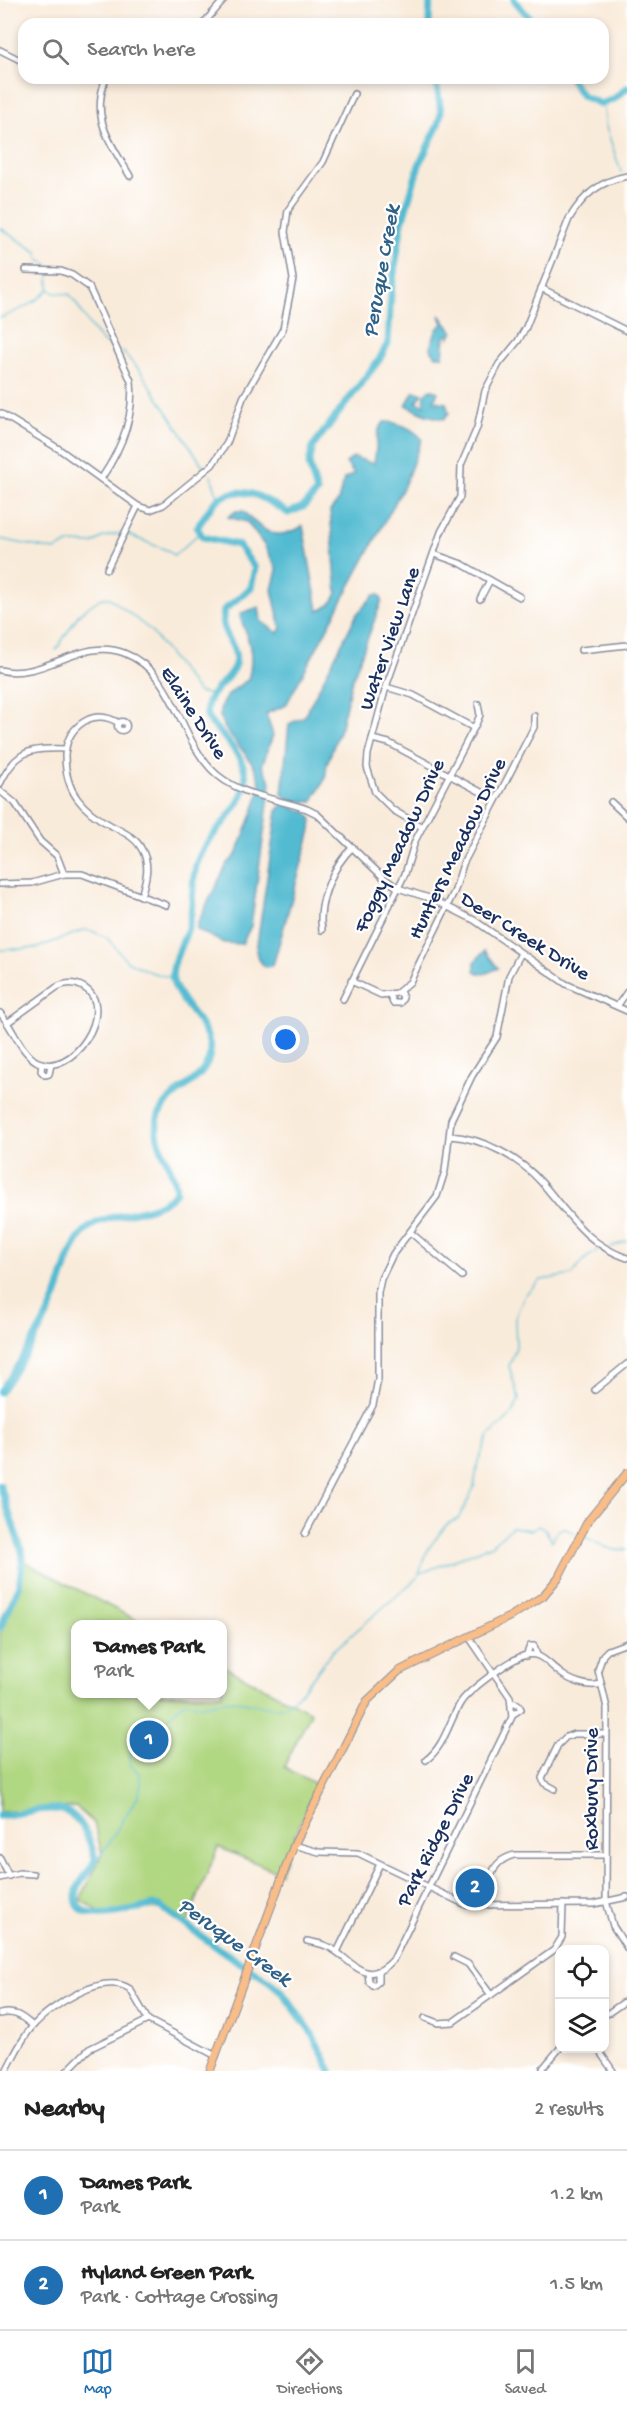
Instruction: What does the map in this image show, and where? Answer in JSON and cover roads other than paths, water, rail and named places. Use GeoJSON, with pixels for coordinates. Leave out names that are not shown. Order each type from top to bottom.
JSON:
{"type":"FeatureCollection","features":[{"type":"Feature","properties":{"kind":"main road"},"geometry":{"type":"LineString","coordinates":[[210,2071],[294,1845],[354,1725],[377,1690],[399,1671],[523,1610],[551,1587],[588,1521],[627,1473]]}},
{"type":"Feature","properties":{"kind":"street"},"geometry":{"type":"LineString","coordinates":[[208,18],[224,0]]}},
{"type":"Feature","properties":{"kind":"street"},"geometry":{"type":"LineString","coordinates":[[0,50],[18,59]]}},
{"type":"Feature","properties":{"kind":"street"},"geometry":{"type":"LineString","coordinates":[[104,84],[99,98],[100,116],[109,141],[130,176]]}},
{"type":"Feature","properties":{"kind":"street"},"geometry":{"type":"LineString","coordinates":[[0,413],[31,430],[138,506],[150,510],[163,506],[212,465],[227,443],[243,398],[283,329],[293,279],[285,232],[288,210],[323,162],[354,94]]}},
{"type":"Feature","properties":{"kind":"street","name":"Water View Lane"},"geometry":{"type":"LineString","coordinates":[[422,827],[393,810],[375,792],[367,767],[386,687],[441,532],[460,497],[461,465],[472,443],[490,378],[518,340],[577,206],[592,190],[606,182],[627,176]]}},
{"type":"Feature","properties":{"kind":"street"},"geometry":{"type":"LineString","coordinates":[[26,270],[62,271],[89,287],[131,381],[133,394],[120,447],[101,479]]}},
{"type":"Feature","properties":{"kind":"street"},"geometry":{"type":"LineString","coordinates":[[541,288],[627,330]]}},
{"type":"Feature","properties":{"kind":"street"},"geometry":{"type":"LineString","coordinates":[[107,569],[138,506]]}},
{"type":"Feature","properties":{"kind":"street"},"geometry":{"type":"LineString","coordinates":[[434,554],[454,560],[520,597]]}},
{"type":"Feature","properties":{"kind":"street"},"geometry":{"type":"LineString","coordinates":[[480,599],[490,580]]}},
{"type":"Feature","properties":{"kind":"street"},"geometry":{"type":"LineString","coordinates":[[581,650],[627,645]]}},
{"type":"Feature","properties":{"kind":"street","name":"Elaine Drive"},"geometry":{"type":"LineString","coordinates":[[0,670],[20,672],[37,669],[93,650],[110,649],[125,653],[143,664],[160,684],[210,769],[224,781],[258,795],[308,809],[325,820]]}},
{"type":"Feature","properties":{"kind":"street"},"geometry":{"type":"LineString","coordinates":[[386,687],[413,695],[474,728]]}},
{"type":"Feature","properties":{"kind":"street","name":"Foggy Meadow Drive"},"geometry":{"type":"LineString","coordinates":[[343,999],[398,888],[422,827],[480,715],[478,704]]}},
{"type":"Feature","properties":{"kind":"street","name":"Hunters Meadow Drive"},"geometry":{"type":"LineString","coordinates":[[400,991],[410,981],[447,906],[463,864],[534,727],[534,716]]}},
{"type":"Feature","properties":{"kind":"street"},"geometry":{"type":"LineString","coordinates":[[119,723],[109,718],[90,718],[74,729],[66,750],[68,781],[77,800],[88,812],[130,836],[142,849],[147,870],[141,896]]}},
{"type":"Feature","properties":{"kind":"street"},"geometry":{"type":"LineString","coordinates":[[372,739],[389,743],[496,800]]}},
{"type":"Feature","properties":{"kind":"street"},"geometry":{"type":"LineString","coordinates":[[0,784],[8,767],[22,753],[41,749],[66,750]]}},
{"type":"Feature","properties":{"kind":"street"},"geometry":{"type":"LineString","coordinates":[[0,790],[15,803],[40,841],[57,856],[64,874]]}},
{"type":"Feature","properties":{"kind":"street"},"geometry":{"type":"LineString","coordinates":[[611,802],[627,817]]}},
{"type":"Feature","properties":{"kind":"street","name":"Deer Creek Drive"},"geometry":{"type":"LineString","coordinates":[[325,820],[384,878],[398,888],[447,906],[474,920],[566,984],[618,1005],[627,1011]]}},
{"type":"Feature","properties":{"kind":"street"},"geometry":{"type":"LineString","coordinates":[[322,930],[320,916],[335,870],[339,861],[353,847]]}},
{"type":"Feature","properties":{"kind":"street"},"geometry":{"type":"LineString","coordinates":[[0,884],[41,882],[64,874],[81,874],[166,905]]}},
{"type":"Feature","properties":{"kind":"street"},"geometry":{"type":"LineString","coordinates":[[305,1534],[373,1405],[378,1380],[378,1293],[386,1268],[437,1196],[445,1171],[451,1120],[497,1036],[509,976],[521,953]]}},
{"type":"Feature","properties":{"kind":"street"},"geometry":{"type":"LineString","coordinates":[[351,981],[381,995],[390,995],[400,991],[402,998],[400,1003],[393,1003],[390,995]]}},
{"type":"Feature","properties":{"kind":"street"},"geometry":{"type":"LineString","coordinates":[[0,1012],[7,1023],[30,1056],[51,1065],[63,1062],[82,1046],[97,1012],[90,993],[74,983],[62,985],[7,1023]]}},
{"type":"Feature","properties":{"kind":"street"},"geometry":{"type":"LineString","coordinates":[[618,1005],[627,992]]}},
{"type":"Feature","properties":{"kind":"street"},"geometry":{"type":"LineString","coordinates":[[42,1063],[41,1071],[45,1075],[49,1074],[51,1065]]}},
{"type":"Feature","properties":{"kind":"street"},"geometry":{"type":"LineString","coordinates":[[450,1136],[465,1137],[511,1158],[542,1183],[585,1235],[602,1247],[627,1258]]}},
{"type":"Feature","properties":{"kind":"street"},"geometry":{"type":"LineString","coordinates":[[410,1232],[462,1276]]}},
{"type":"Feature","properties":{"kind":"street"},"geometry":{"type":"LineString","coordinates":[[595,1390],[627,1364]]}},
{"type":"Feature","properties":{"kind":"street","name":"Park Ridge Drive"},"geometry":{"type":"LineString","coordinates":[[307,1941],[322,1944],[337,1952],[356,1970],[368,1972],[369,1982],[374,1986],[378,1982],[378,1971],[393,1960],[512,1715],[511,1702],[469,1637]]}},
{"type":"Feature","properties":{"kind":"street","name":"Roxbury Drive"},"geometry":{"type":"LineString","coordinates":[[627,1643],[616,1645],[603,1655],[598,1670],[606,1702],[606,1901],[614,1926],[627,1948]]}},
{"type":"Feature","properties":{"kind":"street"},"geometry":{"type":"LineString","coordinates":[[426,1760],[436,1753],[461,1701],[495,1675],[526,1656],[537,1655],[547,1659],[558,1672],[588,1686],[602,1684]]}},
{"type":"Feature","properties":{"kind":"street"},"geometry":{"type":"LineString","coordinates":[[555,1789],[544,1784],[542,1778],[562,1740],[574,1734],[606,1734]]}},
{"type":"Feature","properties":{"kind":"street"},"geometry":{"type":"LineString","coordinates":[[294,1845],[319,1852],[352,1852],[466,1905],[563,1904],[627,1898]]}},
{"type":"Feature","properties":{"kind":"street"},"geometry":{"type":"LineString","coordinates":[[490,1905],[491,1874],[504,1858],[514,1855],[606,1855]]}},
{"type":"Feature","properties":{"kind":"street"},"geometry":{"type":"LineString","coordinates":[[0,1858],[9,1876]]}},
{"type":"Feature","properties":{"kind":"street"},"geometry":{"type":"LineString","coordinates":[[337,1952],[380,1864]]}},
{"type":"Feature","properties":{"kind":"street"},"geometry":{"type":"LineString","coordinates":[[0,1878],[33,1874]]}},
{"type":"Feature","properties":{"kind":"street"},"geometry":{"type":"LineString","coordinates":[[425,2018],[438,2023],[453,2022],[559,1944],[562,1937],[563,1904]]}},
{"type":"Feature","properties":{"kind":"street"},"geometry":{"type":"LineString","coordinates":[[454,1957],[468,1964],[491,1995]]}},
{"type":"Feature","properties":{"kind":"street"},"geometry":{"type":"LineString","coordinates":[[368,1972],[378,1971]]}},
{"type":"Feature","properties":{"kind":"street"},"geometry":{"type":"LineString","coordinates":[[6,2071],[33,2026],[65,2001],[109,1982],[130,1989],[148,2020],[216,2056]]}},
{"type":"Feature","properties":{"kind":"street"},"geometry":{"type":"LineString","coordinates":[[609,2013],[627,2000]]}},
{"type":"Feature","properties":{"kind":"street"},"geometry":{"type":"LineString","coordinates":[[0,2014],[9,2012],[20,2015],[33,2026]]}},
{"type":"Feature","properties":{"kind":"street"},"geometry":{"type":"LineString","coordinates":[[67,2071],[89,2049],[148,2020]]}},
{"type":"Feature","properties":{"kind":"street"},"geometry":{"type":"LineString","coordinates":[[543,2068],[556,2053]]}},
{"type":"Feature","properties":{"kind":"street"},"geometry":{"type":"LineString","coordinates":[[600,2053],[613,2071]]}},
{"type":"Feature","properties":{"kind":"water"},"geometry":{"type":"Polygon","coordinates":[[[440,315],[453,332],[449,338],[448,335],[445,336],[443,356],[436,356],[430,348],[437,329],[443,324],[440,315]]]}},
{"type":"Feature","properties":{"kind":"water"},"geometry":{"type":"Polygon","coordinates":[[[430,389],[438,392],[434,401],[446,403],[449,413],[444,419],[426,415],[406,405],[414,391],[423,394],[416,402],[424,405],[425,394],[430,389]]]}},
{"type":"Feature","properties":{"kind":"water"},"geometry":{"type":"Polygon","coordinates":[[[384,422],[405,426],[422,439],[404,486],[286,705],[266,714],[273,735],[262,766],[271,782],[251,926],[242,944],[224,943],[197,930],[197,924],[227,864],[236,855],[254,809],[260,785],[256,770],[227,731],[221,719],[221,707],[229,694],[248,680],[250,671],[250,648],[240,617],[241,613],[259,607],[261,621],[278,633],[281,628],[272,590],[277,570],[264,545],[247,522],[228,517],[236,511],[243,511],[264,529],[277,534],[284,534],[303,526],[318,610],[327,607],[337,593],[330,511],[338,501],[344,479],[354,474],[346,463],[354,457],[374,464],[378,431],[384,422]]]}},
{"type":"Feature","properties":{"kind":"water"},"geometry":{"type":"Polygon","coordinates":[[[374,595],[379,595],[382,600],[351,683],[341,726],[327,764],[325,779],[312,802],[290,801],[282,794],[289,724],[304,717],[357,614],[374,595]]]}},
{"type":"Feature","properties":{"kind":"water"},"geometry":{"type":"Polygon","coordinates":[[[283,804],[308,813],[312,820],[311,830],[274,962],[271,966],[265,967],[258,959],[256,951],[277,811],[283,804]]]}},
{"type":"Feature","properties":{"kind":"water"},"geometry":{"type":"Polygon","coordinates":[[[485,951],[498,968],[481,974],[475,971],[475,961],[485,951]]]}},
{"type":"Feature","properties":{"kind":"waterway","name":"Peruque Creek"},"geometry":{"type":"LineString","coordinates":[[429,18],[430,0]]}},
{"type":"Feature","properties":{"kind":"waterway","name":"Peruque Creek"},"geometry":{"type":"LineString","coordinates":[[514,0],[530,18]]}},
{"type":"Feature","properties":{"kind":"waterway","name":"Peruque Creek"},"geometry":{"type":"LineString","coordinates":[[0,1392],[47,1317],[74,1248],[85,1231],[105,1219],[156,1206],[176,1192],[175,1183],[158,1137],[158,1118],[162,1108],[169,1100],[202,1071],[208,1063],[210,1052],[206,1033],[182,999],[172,974],[189,924],[194,873],[200,855],[236,806],[245,785],[246,777],[241,761],[232,746],[209,721],[207,708],[208,701],[230,673],[236,661],[234,650],[224,629],[224,610],[251,588],[255,568],[238,545],[203,537],[197,528],[213,504],[229,494],[238,492],[255,495],[288,513],[303,507],[317,492],[309,464],[313,446],[379,360],[388,343],[391,292],[402,222],[419,165],[438,125],[441,113],[437,84]]}},
{"type":"Feature","properties":{"kind":"waterway","name":"Peruque Creek"},"geometry":{"type":"LineString","coordinates":[[574,84],[582,96],[601,104],[614,99],[627,88]]}},
{"type":"Feature","properties":{"kind":"waterway"},"geometry":{"type":"LineString","coordinates":[[603,103],[606,127],[621,172]]}},
{"type":"Feature","properties":{"kind":"waterway"},"geometry":{"type":"LineString","coordinates":[[0,228],[37,252],[38,259],[48,265]]}},
{"type":"Feature","properties":{"kind":"waterway"},"geometry":{"type":"LineString","coordinates":[[0,318],[26,306],[44,294],[49,289],[49,274]]}},
{"type":"Feature","properties":{"kind":"waterway"},"geometry":{"type":"LineString","coordinates":[[49,289],[54,293],[69,294],[91,328],[109,347]]}},
{"type":"Feature","properties":{"kind":"waterway"},"geometry":{"type":"LineString","coordinates":[[122,351],[141,372],[203,466]]}},
{"type":"Feature","properties":{"kind":"waterway"},"geometry":{"type":"LineString","coordinates":[[211,476],[219,499]]}},
{"type":"Feature","properties":{"kind":"waterway"},"geometry":{"type":"LineString","coordinates":[[126,534],[169,551],[174,556],[197,535],[197,528]]}},
{"type":"Feature","properties":{"kind":"waterway"},"geometry":{"type":"LineString","coordinates":[[0,539],[54,550],[71,543],[92,544],[103,537],[122,533]]}},
{"type":"Feature","properties":{"kind":"waterway"},"geometry":{"type":"LineString","coordinates":[[56,650],[79,614],[101,598],[110,598],[150,630],[198,692],[211,695]]}},
{"type":"Feature","properties":{"kind":"waterway"},"geometry":{"type":"LineString","coordinates":[[0,950],[37,948],[84,930],[92,931],[107,938],[127,961],[150,972],[172,978]]}},
{"type":"Feature","properties":{"kind":"waterway"},"geometry":{"type":"LineString","coordinates":[[611,1247],[627,1241]]}},
{"type":"Feature","properties":{"kind":"waterway"},"geometry":{"type":"LineString","coordinates":[[95,1859],[101,1855],[138,1796],[141,1785],[139,1773],[130,1765],[130,1753],[156,1731],[180,1705],[187,1702],[202,1705],[232,1700],[276,1708],[286,1705],[302,1691],[333,1651],[418,1577],[428,1549],[447,1524],[458,1519],[468,1500],[474,1487],[478,1461],[489,1436],[512,1414],[519,1400],[509,1366],[516,1347],[515,1318],[525,1295],[541,1280],[572,1275],[586,1258],[598,1250]]}},
{"type":"Feature","properties":{"kind":"waterway","name":"Peruque Creek"},"geometry":{"type":"LineString","coordinates":[[0,1485],[23,1555],[19,1587],[0,1628]]}},
{"type":"Feature","properties":{"kind":"waterway"},"geometry":{"type":"LineString","coordinates":[[421,1573],[490,1546],[512,1527],[531,1530],[539,1525],[545,1529],[552,1541],[558,1530],[564,1528],[575,1534]]}},
{"type":"Feature","properties":{"kind":"waterway"},"geometry":{"type":"LineString","coordinates":[[585,1537],[612,1549],[627,1549]]}},
{"type":"Feature","properties":{"kind":"waterway","name":"Peruque Creek"},"geometry":{"type":"LineString","coordinates":[[0,1816],[49,1809],[61,1810],[71,1815],[80,1823],[95,1859],[77,1891],[78,1906],[86,1912],[96,1914],[122,1912],[154,1905],[161,1907],[282,1992],[310,2030],[331,2071]]}},
{"type":"Feature","properties":{"kind":"place","name":"Dames Park"},"geometry":{"type":"Point","coordinates":[149,1740]}},
{"type":"Feature","properties":{"kind":"place","name":"Hyland Green Park"},"geometry":{"type":"Point","coordinates":[475,1888]}}]}
